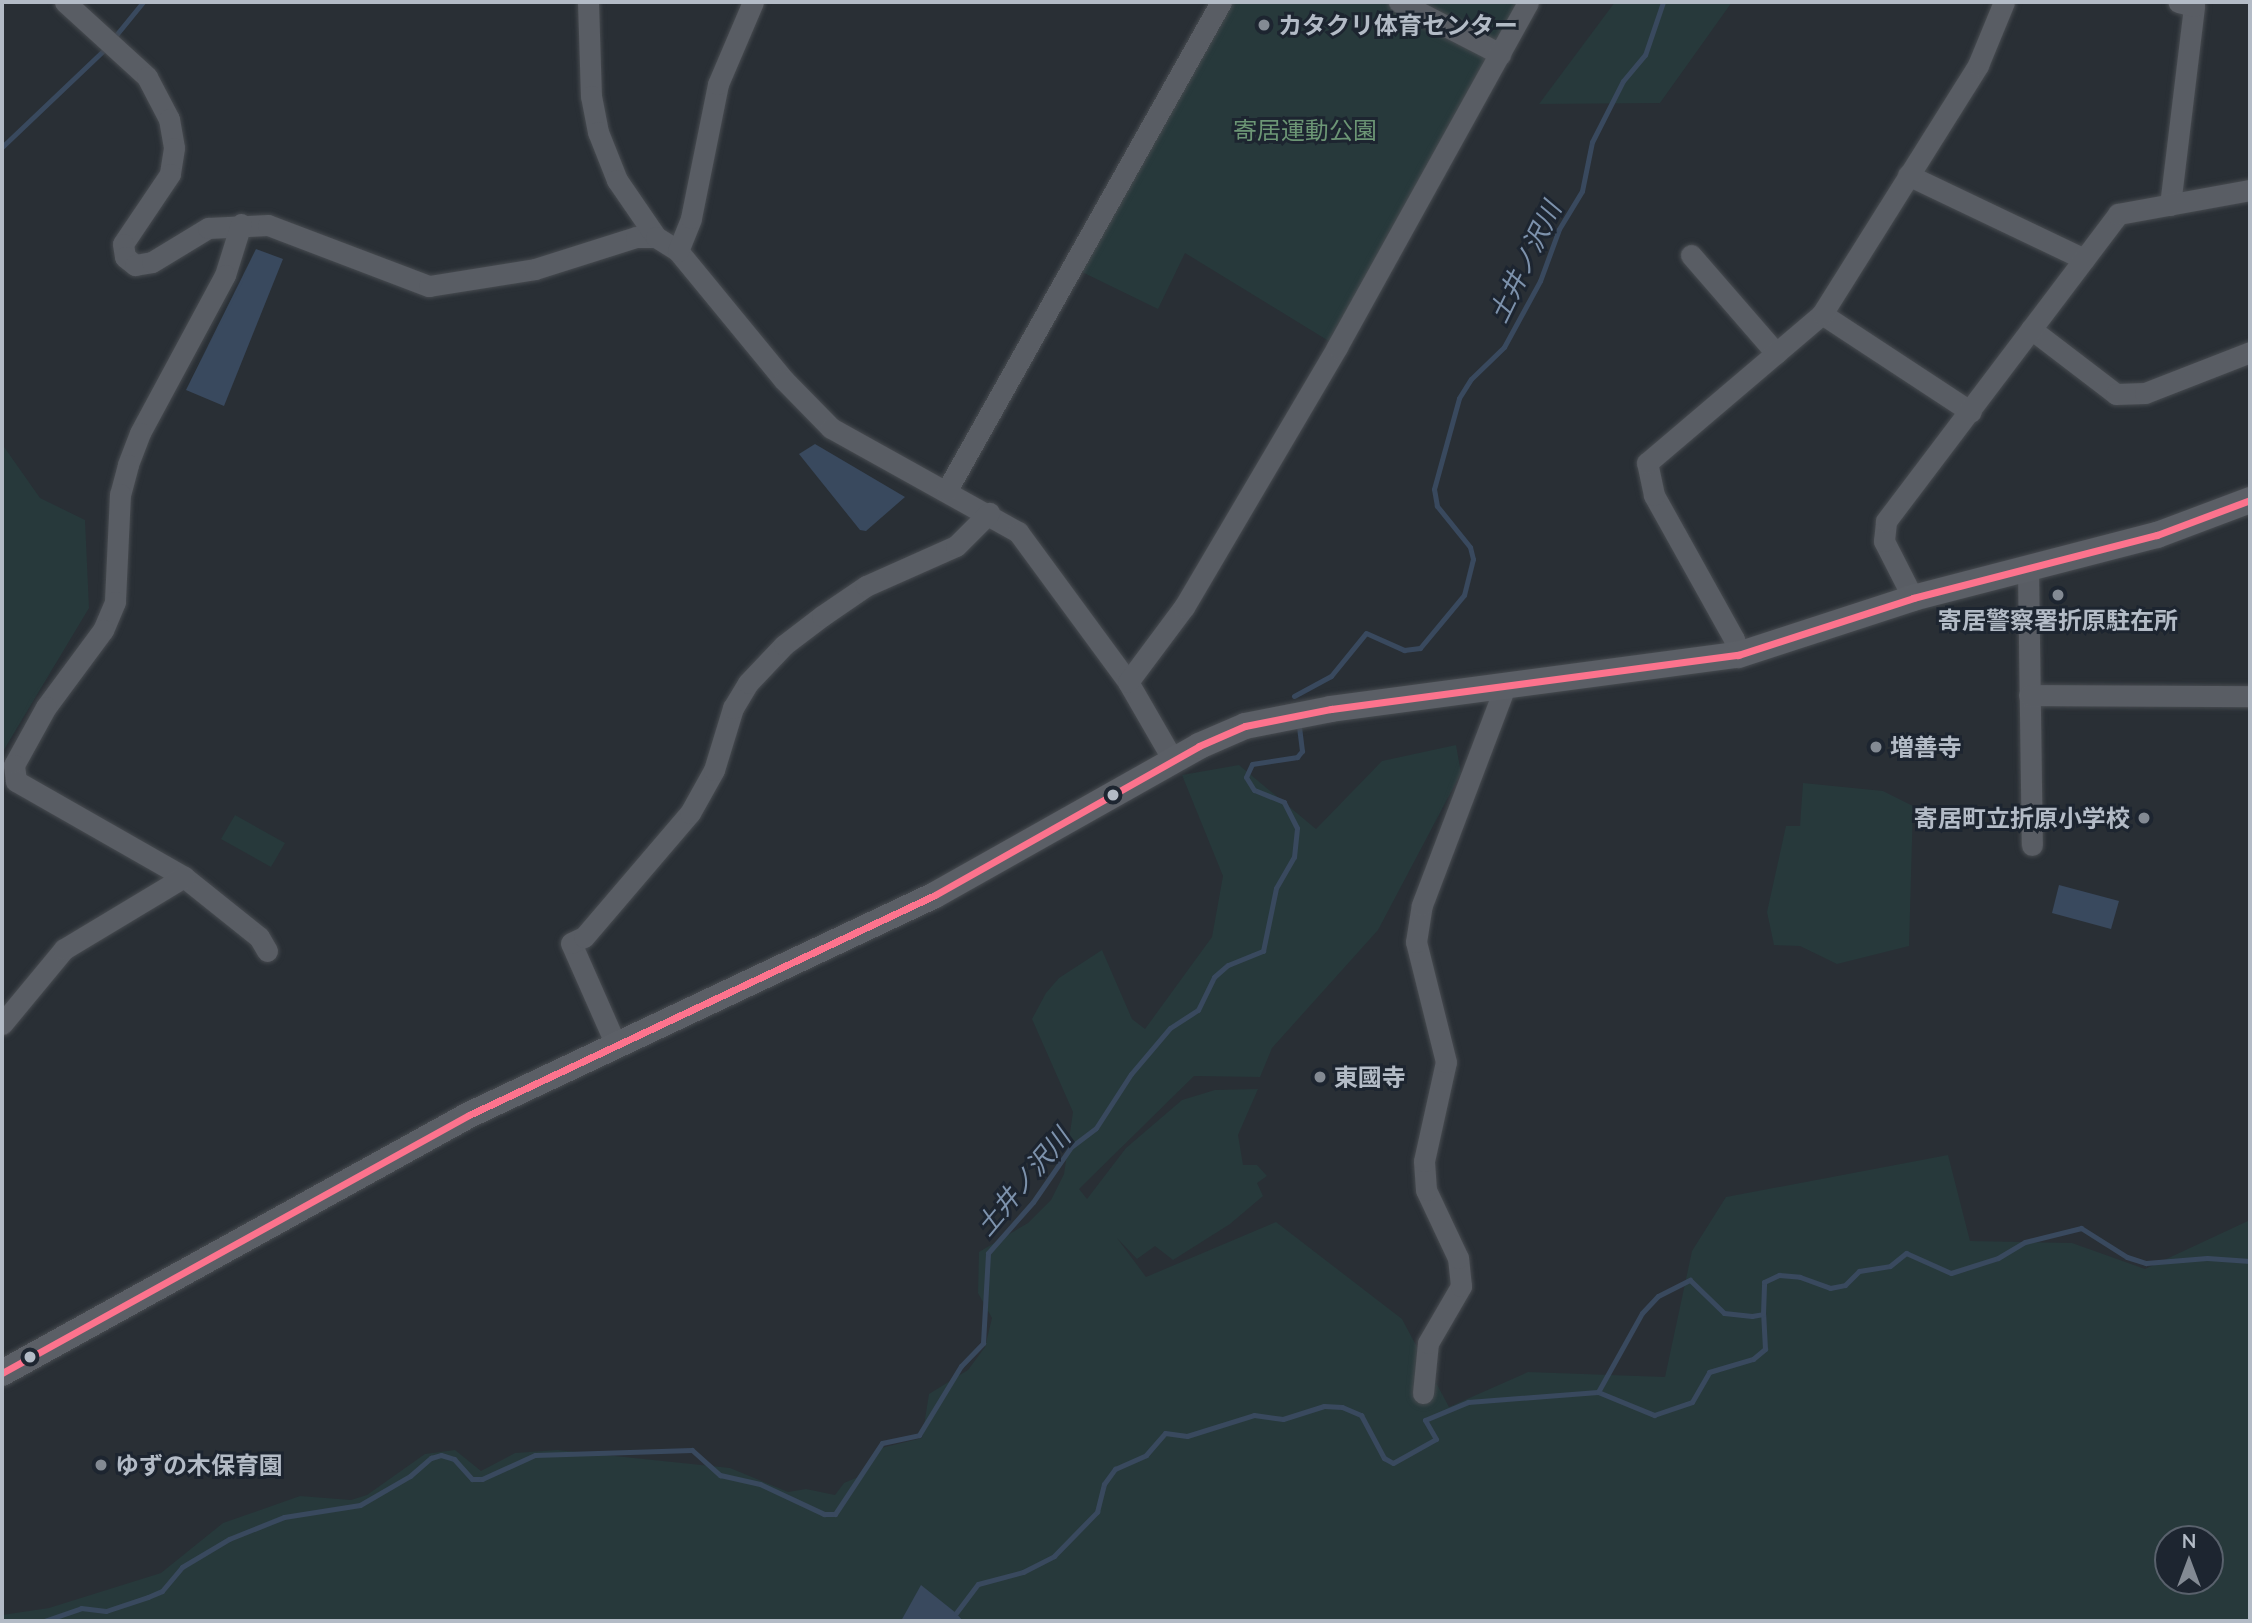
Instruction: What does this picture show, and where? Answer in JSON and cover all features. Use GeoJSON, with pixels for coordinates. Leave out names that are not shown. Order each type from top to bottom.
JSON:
{"type":"FeatureCollection","features":[{"type":"Feature","properties":{"kind":"main road"},"geometry":{"type":"LineString","coordinates":[[2,1373],[469,1115],[935,895],[1173,760],[1263,721],[1738,655],[1913,597],[2028,570],[2157,535],[2250,500]]}},
{"type":"Feature","properties":{"kind":"street"},"geometry":{"type":"LineString","coordinates":[[65,2],[147,77],[169,119],[173,148],[170,174],[124,244],[125,257],[135,265],[152,262],[208,228],[241,224],[268,225],[429,286],[536,270],[636,237],[656,237]]}},
{"type":"Feature","properties":{"kind":"street"},"geometry":{"type":"LineString","coordinates":[[587,2],[590,96],[598,132],[617,180],[656,237],[678,251],[784,380],[831,428],[989,513],[1018,532],[1041,559],[1128,682],[1173,760]]}},
{"type":"Feature","properties":{"kind":"street"},"geometry":{"type":"LineString","coordinates":[[678,251],[691,218],[718,84],[753,2]]}},
{"type":"Feature","properties":{"kind":"street"},"geometry":{"type":"LineString","coordinates":[[947,490],[1221,2]]}},
{"type":"Feature","properties":{"kind":"street"},"geometry":{"type":"LineString","coordinates":[[1399,2],[1500,54]]}},
{"type":"Feature","properties":{"kind":"street"},"geometry":{"type":"LineString","coordinates":[[1128,682],[1184,607],[1336,347],[1528,2]]}},
{"type":"Feature","properties":{"kind":"street"},"geometry":{"type":"LineString","coordinates":[[1738,655],[1734,639],[1654,495],[1646,470],[1647,463],[1822,314],[1978,65],[2004,2]]}},
{"type":"Feature","properties":{"kind":"street"},"geometry":{"type":"LineString","coordinates":[[2170,205],[2194,6],[2178,2]]}},
{"type":"Feature","properties":{"kind":"street"},"geometry":{"type":"LineString","coordinates":[[1908,175],[2084,259]]}},
{"type":"Feature","properties":{"kind":"street"},"geometry":{"type":"LineString","coordinates":[[1913,597],[1884,541],[1886,521],[2118,214],[2250,190]]}},
{"type":"Feature","properties":{"kind":"street"},"geometry":{"type":"LineString","coordinates":[[241,224],[225,275],[140,433],[128,465],[120,495],[115,602],[103,630],[46,707],[13,765],[16,781],[184,877],[259,937],[267,951]]}},
{"type":"Feature","properties":{"kind":"street"},"geometry":{"type":"LineString","coordinates":[[1691,255],[1776,353]]}},
{"type":"Feature","properties":{"kind":"street"},"geometry":{"type":"LineString","coordinates":[[1822,314],[1971,412]]}},
{"type":"Feature","properties":{"kind":"street"},"geometry":{"type":"LineString","coordinates":[[2031,329],[2116,394],[2145,393],[2250,352]]}},
{"type":"Feature","properties":{"kind":"street"},"geometry":{"type":"LineString","coordinates":[[616,1045],[571,943],[584,937],[690,813],[714,769],[733,708],[748,683],[784,645],[822,616],[866,586],[956,546],[989,513]]}},
{"type":"Feature","properties":{"kind":"street"},"geometry":{"type":"LineString","coordinates":[[2028,570],[2032,845]]}},
{"type":"Feature","properties":{"kind":"street"},"geometry":{"type":"LineString","coordinates":[[1423,1393],[1428,1343],[1461,1286],[1458,1258],[1426,1190],[1424,1161],[1446,1062],[1416,942],[1422,905],[1505,686]]}},
{"type":"Feature","properties":{"kind":"street"},"geometry":{"type":"LineString","coordinates":[[2029,695],[2250,696]]}},
{"type":"Feature","properties":{"kind":"street"},"geometry":{"type":"LineString","coordinates":[[2,1024],[64,949],[184,877]]}},
{"type":"Feature","properties":{"kind":"green space","name":"寄居運動公園"},"geometry":{"type":"Polygon","coordinates":[[[1232,2],[1522,2],[1332,343],[1185,253],[1158,309],[1080,271],[1232,2]]]}},
{"type":"Feature","properties":{"kind":"green space"},"geometry":{"type":"Polygon","coordinates":[[[1615,2],[1732,2],[1660,103],[1539,104],[1615,2]]]}},
{"type":"Feature","properties":{"kind":"green space"},"geometry":{"type":"Polygon","coordinates":[[[2,444],[40,498],[85,520],[89,608],[2,753],[2,444]]]}},
{"type":"Feature","properties":{"kind":"green space"},"geometry":{"type":"Polygon","coordinates":[[[1456,745],[1461,773],[1378,930],[1272,1048],[1260,1077],[1194,1076],[1079,1189],[1087,1199],[1126,1148],[1182,1100],[1215,1090],[1258,1089],[1238,1135],[1243,1165],[1257,1165],[1267,1176],[1257,1183],[1263,1196],[1230,1224],[1173,1260],[1155,1246],[1137,1259],[1117,1238],[1146,1277],[1276,1222],[1402,1319],[1449,1407],[1528,1372],[1665,1377],[1692,1251],[1726,1197],[1948,1155],[1970,1241],[2072,1243],[2145,1269],[2250,1220],[2250,1621],[2,1621],[2,1615],[49,1608],[161,1573],[223,1523],[300,1496],[351,1500],[367,1495],[425,1454],[455,1450],[481,1471],[515,1453],[557,1450],[730,1468],[788,1492],[806,1489],[835,1495],[844,1483],[863,1475],[881,1448],[922,1438],[929,1394],[968,1370],[985,1347],[992,1318],[978,1293],[979,1252],[1028,1223],[1051,1200],[1064,1174],[1073,1112],[1032,1019],[1046,993],[1059,978],[1102,950],[1132,1019],[1145,1029],[1212,937],[1223,876],[1182,775],[1239,765],[1316,829],[1382,761],[1456,745]]]}},
{"type":"Feature","properties":{"kind":"green space"},"geometry":{"type":"Polygon","coordinates":[[[1803,783],[1883,791],[1913,806],[1909,946],[1837,964],[1800,946],[1774,945],[1767,912],[1786,826],[1800,826],[1803,783]]]}},
{"type":"Feature","properties":{"kind":"green space"},"geometry":{"type":"Polygon","coordinates":[[[235,815],[285,843],[271,867],[221,839],[235,815]]]}},
{"type":"Feature","properties":{"kind":"water"},"geometry":{"type":"Polygon","coordinates":[[[256,249],[283,259],[224,406],[186,390],[256,249]]]}},
{"type":"Feature","properties":{"kind":"water"},"geometry":{"type":"Polygon","coordinates":[[[815,444],[905,497],[866,531],[860,530],[799,454],[815,444]]]}},
{"type":"Feature","properties":{"kind":"water"},"geometry":{"type":"Polygon","coordinates":[[[2059,885],[2119,901],[2111,929],[2052,913],[2059,885]]]}},
{"type":"Feature","properties":{"kind":"water"},"geometry":{"type":"Polygon","coordinates":[[[921,1585],[956,1613],[963,1621],[901,1621],[921,1585]]]}},
{"type":"Feature","properties":{"kind":"waterway"},"geometry":{"type":"LineString","coordinates":[[112,40],[143,2]]}},
{"type":"Feature","properties":{"kind":"waterway","name":"土井ノ沢川"},"geometry":{"type":"LineString","coordinates":[[1294,696],[1331,676],[1366,633],[1404,650],[1420,648],[1464,595],[1473,559],[1470,547],[1437,506],[1434,489],[1459,398],[1471,379],[1504,347],[1540,281],[1559,229],[1582,191],[1592,142],[1623,81],[1645,55],[1663,2]]}},
{"type":"Feature","properties":{"kind":"waterway"},"geometry":{"type":"LineString","coordinates":[[2,147],[106,48]]}},
{"type":"Feature","properties":{"kind":"waterway","name":"土井ノ沢川"},"geometry":{"type":"LineString","coordinates":[[44,1621],[81,1608],[106,1611],[148,1597],[162,1591],[182,1567],[229,1539],[284,1517],[360,1505],[410,1476],[431,1458],[441,1455],[454,1459],[472,1479],[482,1479],[535,1455],[692,1450],[720,1475],[760,1484],[824,1514],[835,1514],[882,1443],[919,1435],[961,1366],[983,1343],[988,1253],[1033,1202],[1071,1147],[1096,1128],[1131,1074],[1170,1028],[1198,1010],[1214,977],[1228,965],[1263,951],[1276,888],[1294,857],[1297,828],[1284,802],[1254,790],[1246,777],[1252,764],[1297,757],[1302,751],[1299,725]]}},
{"type":"Feature","properties":{"kind":"waterway"},"geometry":{"type":"LineString","coordinates":[[956,1613],[978,1584],[1023,1572],[1054,1556],[1097,1512],[1104,1484],[1115,1469],[1146,1455],[1165,1433],[1187,1436],[1254,1415],[1283,1419],[1324,1406],[1342,1407],[1361,1415],[1384,1458],[1393,1463],[1436,1439],[1425,1420],[1468,1402],[1598,1392],[1642,1313],[1658,1296],[1690,1280],[1724,1313],[1752,1316],[1763,1314],[1764,1282],[1779,1275],[1800,1277],[1830,1288],[1845,1285],[1859,1271],[1890,1266],[1906,1253],[1951,1273],[1998,1258],[2025,1242],[2081,1228],[2127,1257],[2146,1263],[2207,1258],[2250,1261]]}},
{"type":"Feature","properties":{"kind":"waterway"},"geometry":{"type":"LineString","coordinates":[[1598,1392],[1654,1415],[1692,1402],[1709,1372],[1753,1359],[1765,1349],[1763,1314]]}},
{"type":"Feature","properties":{"kind":"transit line"},"geometry":{"type":"LineString","coordinates":[[2,1373],[469,1115],[935,895],[1199,746],[1245,726],[1331,709],[1738,655],[1913,598],[2157,535],[2250,500]]}},
{"type":"Feature","properties":{"kind":"place","name":"カタクリ体育センター"},"geometry":{"type":"Point","coordinates":[1264,25]}},
{"type":"Feature","properties":{"kind":"place","name":"寄居警察署折原駐在所"},"geometry":{"type":"Point","coordinates":[2058,595]}},
{"type":"Feature","properties":{"kind":"place","name":"増善寺"},"geometry":{"type":"Point","coordinates":[1876,747]}},
{"type":"Feature","properties":{"kind":"place","name":"寄居町立折原小学校"},"geometry":{"type":"Point","coordinates":[2144,818]}},
{"type":"Feature","properties":{"kind":"place","name":"東國寺"},"geometry":{"type":"Point","coordinates":[1320,1077]}},
{"type":"Feature","properties":{"kind":"place","name":"ゆずの木保育園"},"geometry":{"type":"Point","coordinates":[101,1465]}}]}
